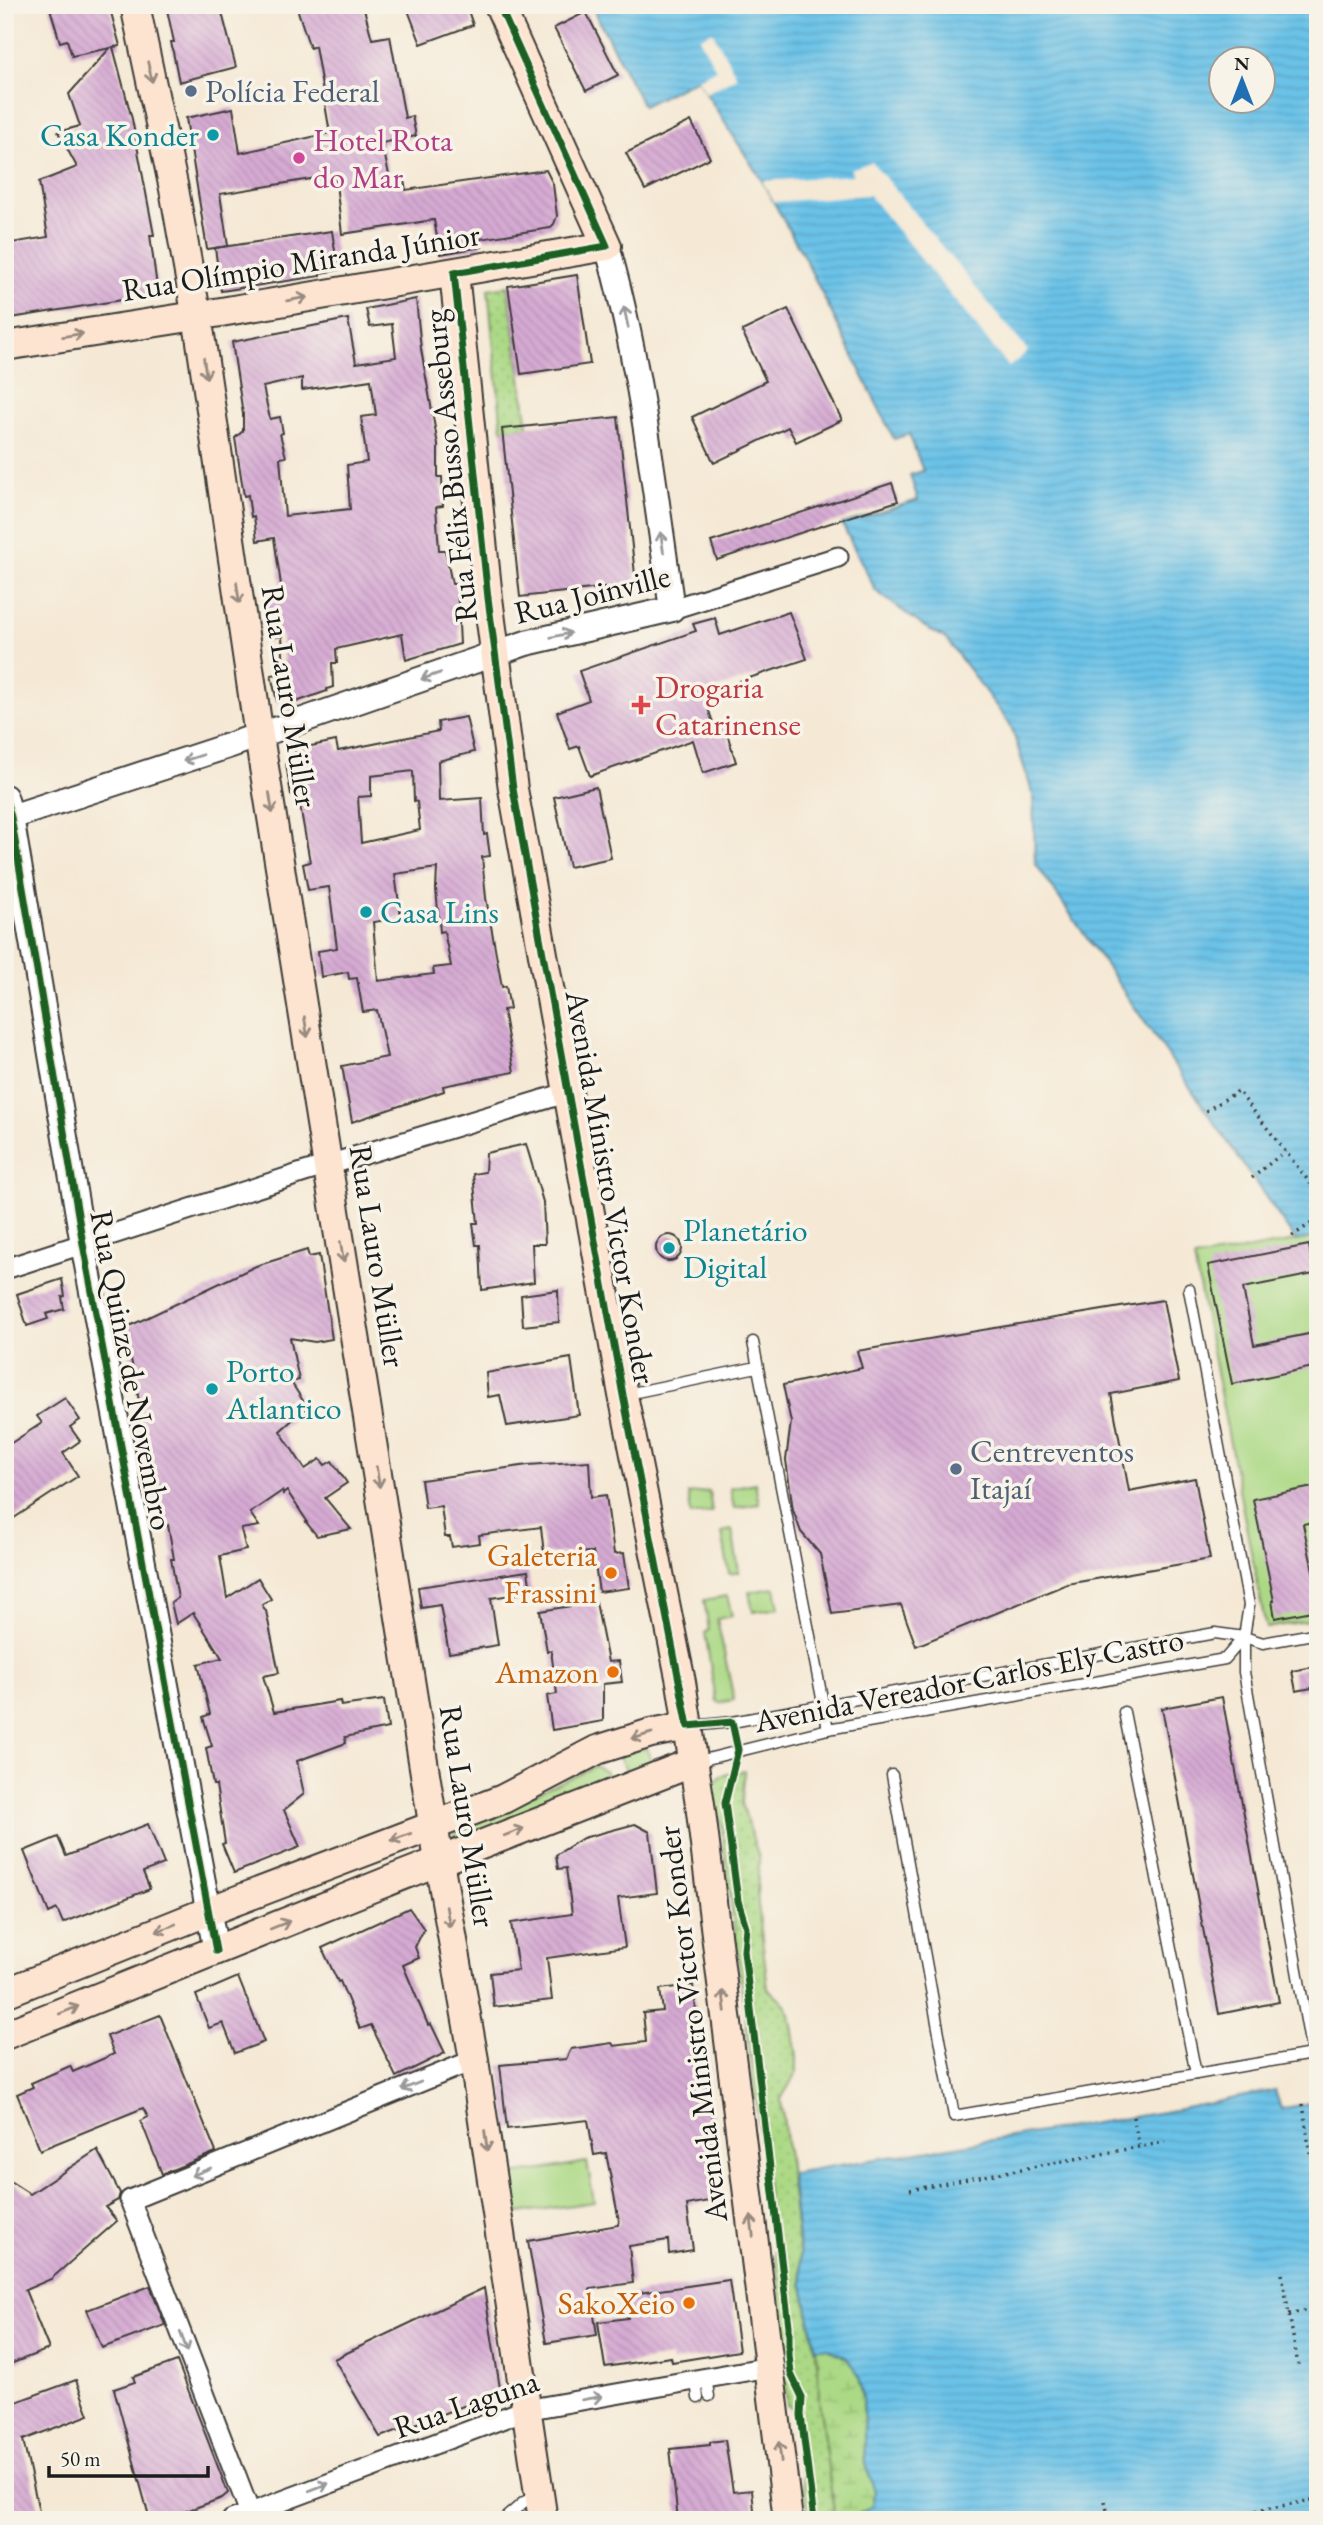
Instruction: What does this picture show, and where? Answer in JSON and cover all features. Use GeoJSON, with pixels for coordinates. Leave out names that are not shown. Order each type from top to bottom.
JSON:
{"type":"FeatureCollection","features":[{"type":"Feature","properties":{"kind":"main road","name":"Rua Lauro Müller"},"geometry":{"type":"LineString","coordinates":[[135,5],[174,189],[197,316],[259,736],[433,1825],[474,2060],[541,2507]]}},
{"type":"Feature","properties":{"kind":"main road"},"geometry":{"type":"LineString","coordinates":[[499,5],[607,246]]}},
{"type":"Feature","properties":{"kind":"main road","name":"Rua Olímpio Miranda Júnior"},"geometry":{"type":"LineString","coordinates":[[5,346],[607,246]]}},
{"type":"Feature","properties":{"kind":"main road","name":"Rua Félix Busso Asseburg"},"geometry":{"type":"LineString","coordinates":[[454,272],[496,654]]}},
{"type":"Feature","properties":{"kind":"main road","name":"Avenida Ministro Victor Konder"},"geometry":{"type":"LineString","coordinates":[[496,654],[513,789],[623,1395],[694,1762],[788,2520]]}},
{"type":"Feature","properties":{"kind":"main road"},"geometry":{"type":"LineString","coordinates":[[5,1993],[209,1911],[503,1799],[597,1750],[651,1733],[688,1726]]}},
{"type":"Feature","properties":{"kind":"main road"},"geometry":{"type":"LineString","coordinates":[[597,1750],[610,1755],[619,1766],[622,1779],[618,1792]]}},
{"type":"Feature","properties":{"kind":"main road"},"geometry":{"type":"LineString","coordinates":[[5,2035],[694,1762]]}},
{"type":"Feature","properties":{"kind":"street"},"geometry":{"type":"LineString","coordinates":[[607,246],[633,351],[672,609]]}},
{"type":"Feature","properties":{"kind":"street","name":"Rua Joinville"},"geometry":{"type":"LineString","coordinates":[[7,811],[259,736],[526,643],[672,609],[838,557]]}},
{"type":"Feature","properties":{"kind":"street","name":"Rua Quinze de Novembro"},"geometry":{"type":"LineString","coordinates":[[7,811],[83,1244],[216,1951]]}},
{"type":"Feature","properties":{"kind":"street"},"geometry":{"type":"LineString","coordinates":[[5,1269],[328,1165],[569,1092]]}},
{"type":"Feature","properties":{"kind":"street"},"geometry":{"type":"LineString","coordinates":[[241,2516],[130,2200],[474,2060]]}},
{"type":"Feature","properties":{"kind":"street","name":"Rua Laguna"},"geometry":{"type":"LineString","coordinates":[[241,2516],[525,2410],[702,2388],[769,2367]]}},
{"type":"Feature","properties":{"kind":"lane"},"geometry":{"type":"LineString","coordinates":[[892,1775],[954,2116],[1315,2053],[1244,1672],[1244,1637],[1249,1605],[1189,1289]]}},
{"type":"Feature","properties":{"kind":"lane"},"geometry":{"type":"LineString","coordinates":[[753,1342],[828,1729]]}},
{"type":"Feature","properties":{"kind":"lane"},"geometry":{"type":"LineString","coordinates":[[623,1395],[757,1367]]}},
{"type":"Feature","properties":{"kind":"lane","name":"Avenida Vereador Carlos Ely Castro"},"geometry":{"type":"LineString","coordinates":[[688,1726],[732,1722],[823,1706],[1215,1633],[1263,1643],[1318,1633]]}},
{"type":"Feature","properties":{"kind":"lane","name":"Avenida Vereador Carlos Ely Castro"},"geometry":{"type":"LineString","coordinates":[[694,1762],[828,1729],[1225,1659],[1244,1637]]}},
{"type":"Feature","properties":{"kind":"lane"},"geometry":{"type":"LineString","coordinates":[[1124,1712],[1196,2074]]}},
{"type":"Feature","properties":{"kind":"lane"},"geometry":{"type":"LineString","coordinates":[[503,2520],[524,2502],[541,2507]]}},
{"type":"Feature","properties":{"kind":"path"},"geometry":{"type":"LineString","coordinates":[[1206,1111],[1238,1091],[1318,1193]]}},
{"type":"Feature","properties":{"kind":"path"},"geometry":{"type":"LineString","coordinates":[[1252,1178],[1285,1151]]}},
{"type":"Feature","properties":{"kind":"path"},"geometry":{"type":"LineString","coordinates":[[1292,1236],[1318,1220]]}},
{"type":"Feature","properties":{"kind":"path"},"geometry":{"type":"LineString","coordinates":[[1303,2104],[1310,2154]]}},
{"type":"Feature","properties":{"kind":"path"},"geometry":{"type":"LineString","coordinates":[[1133,2117],[1140,2146]]}},
{"type":"Feature","properties":{"kind":"path"},"geometry":{"type":"LineString","coordinates":[[910,2190],[1166,2142]]}},
{"type":"Feature","properties":{"kind":"path"},"geometry":{"type":"LineString","coordinates":[[1282,2274],[1298,2365]]}},
{"type":"Feature","properties":{"kind":"path"},"geometry":{"type":"LineString","coordinates":[[1289,2314],[1318,2308]]}},
{"type":"Feature","properties":{"kind":"path"},"geometry":{"type":"LineString","coordinates":[[1207,2520],[1318,2499]]}},
{"type":"Feature","properties":{"kind":"path"},"geometry":{"type":"LineString","coordinates":[[1105,2501],[1109,2520]]}},
{"type":"Feature","properties":{"kind":"green space"},"geometry":{"type":"Polygon","coordinates":[[[508,286],[528,427],[502,429],[488,289],[508,286]]]}},
{"type":"Feature","properties":{"kind":"green space"},"geometry":{"type":"Polygon","coordinates":[[[1318,1237],[1318,1619],[1266,1628],[1194,1259],[1318,1237]]]}},
{"type":"Feature","properties":{"kind":"green space"},"geometry":{"type":"Polygon","coordinates":[[[755,1483],[759,1504],[734,1508],[730,1488],[755,1483]]]}},
{"type":"Feature","properties":{"kind":"green space"},"geometry":{"type":"Polygon","coordinates":[[[709,1491],[712,1512],[691,1515],[688,1494],[709,1491]]]}},
{"type":"Feature","properties":{"kind":"green space"},"geometry":{"type":"Polygon","coordinates":[[[732,1530],[739,1572],[729,1574],[722,1532],[732,1530]]]}},
{"type":"Feature","properties":{"kind":"green space"},"geometry":{"type":"Polygon","coordinates":[[[775,1588],[779,1608],[753,1612],[749,1592],[775,1588]]]}},
{"type":"Feature","properties":{"kind":"green space"},"geometry":{"type":"Polygon","coordinates":[[[727,1596],[732,1616],[717,1619],[734,1700],[719,1703],[716,1701],[705,1633],[709,1630],[704,1600],[727,1596]]]}},
{"type":"Feature","properties":{"kind":"green space"},"geometry":{"type":"Polygon","coordinates":[[[646,1748],[654,1766],[627,1775],[617,1755],[646,1748]]]}},
{"type":"Feature","properties":{"kind":"green space"},"geometry":{"type":"Polygon","coordinates":[[[595,1766],[606,1772],[608,1782],[460,1839],[454,1836],[456,1830],[595,1766]]]}},
{"type":"Feature","properties":{"kind":"green space"},"geometry":{"type":"Polygon","coordinates":[[[745,1770],[742,1803],[759,1858],[757,1895],[768,1989],[785,2004],[790,2014],[797,2056],[797,2072],[781,2099],[803,2286],[818,2363],[819,2402],[835,2520],[808,2520],[794,2410],[787,2405],[778,2326],[783,2318],[721,1820],[713,1813],[713,1785],[721,1776],[745,1770]]]}},
{"type":"Feature","properties":{"kind":"green space"},"geometry":{"type":"Polygon","coordinates":[[[587,2162],[594,2202],[518,2213],[512,2175],[587,2162]]]}},
{"type":"Feature","properties":{"kind":"green space"},"geometry":{"type":"Polygon","coordinates":[[[816,2348],[827,2348],[847,2358],[859,2376],[863,2398],[865,2464],[875,2491],[873,2506],[849,2520],[835,2520],[819,2402],[816,2348]]]}},
{"type":"Feature","properties":{"kind":"water"},"geometry":{"type":"Polygon","coordinates":[[[591,5],[1318,5],[1318,1237],[1296,1241],[1035,863],[1033,795],[1011,726],[946,639],[923,626],[876,591],[842,524],[918,500],[910,475],[923,471],[909,434],[894,439],[804,257],[762,181],[697,79],[643,106],[591,5]]]}},
{"type":"Feature","properties":{"kind":"water"},"geometry":{"type":"Polygon","coordinates":[[[1275,2090],[1281,2109],[1318,2101],[1318,2520],[849,2520],[873,2506],[875,2491],[865,2464],[863,2399],[859,2376],[847,2358],[827,2348],[816,2348],[803,2286],[791,2173],[1181,2109],[1275,2090]]]}},
{"type":"Feature","properties":{"kind":"pier"},"geometry":{"type":"Polygon","coordinates":[[[712,31],[737,77],[706,93],[697,79],[716,69],[699,38],[712,31]]]}},
{"type":"Feature","properties":{"kind":"pier"},"geometry":{"type":"Polygon","coordinates":[[[872,162],[1028,351],[1009,367],[869,195],[774,202],[762,181],[853,175],[850,169],[872,162]]]}},
{"type":"Feature","properties":{"kind":"building"},"geometry":{"type":"Polygon","coordinates":[[[49,5],[109,5],[120,46],[113,47],[132,119],[154,235],[150,235],[158,294],[5,319],[5,244],[48,237],[39,182],[77,167],[58,132],[80,126],[69,94],[110,48],[72,56],[67,40],[60,42],[49,5]]]}},
{"type":"Feature","properties":{"kind":"building"},"geometry":{"type":"Polygon","coordinates":[[[166,5],[220,5],[236,67],[179,82],[166,5]]]}},
{"type":"Feature","properties":{"kind":"building"},"geometry":{"type":"Polygon","coordinates":[[[296,5],[363,5],[372,39],[390,36],[405,118],[412,116],[416,136],[382,143],[390,179],[403,177],[406,190],[546,170],[553,184],[557,216],[554,224],[550,228],[480,239],[482,247],[440,254],[434,220],[342,234],[335,175],[220,194],[228,246],[207,249],[186,118],[233,108],[240,153],[330,133],[315,46],[310,48],[296,5]]]}},
{"type":"Feature","properties":{"kind":"building"},"geometry":{"type":"Polygon","coordinates":[[[406,5],[466,5],[473,25],[421,44],[406,5]]]}},
{"type":"Feature","properties":{"kind":"building"},"geometry":{"type":"Polygon","coordinates":[[[586,12],[618,75],[586,91],[554,28],[586,12]]]}},
{"type":"Feature","properties":{"kind":"building"},"geometry":{"type":"Polygon","coordinates":[[[691,121],[710,158],[645,190],[626,153],[691,121]]]}},
{"type":"Feature","properties":{"kind":"building"},"geometry":{"type":"Polygon","coordinates":[[[332,231],[338,270],[320,273],[320,276],[221,291],[215,248],[332,231]]]}},
{"type":"Feature","properties":{"kind":"building"},"geometry":{"type":"Polygon","coordinates":[[[577,275],[590,364],[521,374],[508,286],[577,275]]]}},
{"type":"Feature","properties":{"kind":"building"},"geometry":{"type":"Polygon","coordinates":[[[416,299],[421,349],[438,445],[438,477],[442,477],[443,506],[436,507],[439,550],[445,550],[452,584],[457,584],[460,644],[406,660],[402,634],[336,649],[337,663],[332,663],[333,687],[285,706],[277,701],[271,675],[284,673],[282,636],[270,638],[263,602],[283,598],[274,538],[257,541],[248,495],[244,496],[235,438],[243,431],[243,414],[232,342],[348,319],[356,363],[396,357],[392,324],[370,327],[366,309],[416,299]],[[302,378],[263,387],[270,419],[280,417],[283,433],[280,434],[286,457],[280,458],[285,516],[350,509],[347,465],[367,462],[361,417],[376,415],[371,380],[302,390],[302,378]]]}},
{"type":"Feature","properties":{"kind":"building"},"geometry":{"type":"Polygon","coordinates":[[[788,309],[842,420],[796,442],[788,427],[714,463],[692,417],[766,381],[742,331],[788,309]]]}},
{"type":"Feature","properties":{"kind":"building"},"geometry":{"type":"Polygon","coordinates":[[[618,417],[636,584],[520,597],[502,429],[618,417]]]}},
{"type":"Feature","properties":{"kind":"building"},"geometry":{"type":"Polygon","coordinates":[[[892,483],[898,501],[717,560],[711,542],[892,483]]]}},
{"type":"Feature","properties":{"kind":"building"},"geometry":{"type":"Polygon","coordinates":[[[789,612],[807,659],[703,693],[714,726],[724,724],[736,762],[703,773],[693,740],[590,776],[579,746],[570,749],[557,712],[589,700],[579,671],[696,631],[693,624],[715,618],[720,635],[789,612]]]}},
{"type":"Feature","properties":{"kind":"building"},"geometry":{"type":"Polygon","coordinates":[[[466,717],[474,752],[438,761],[439,801],[482,798],[484,835],[487,834],[490,856],[482,857],[486,898],[502,987],[506,986],[510,1009],[503,1010],[514,1072],[443,1086],[444,1091],[352,1122],[342,1066],[387,1057],[377,1010],[363,1012],[357,978],[349,979],[348,972],[321,977],[318,951],[337,948],[329,887],[308,890],[303,864],[310,862],[298,794],[291,795],[286,763],[297,750],[306,747],[336,741],[338,751],[439,731],[438,722],[466,717]],[[413,771],[371,776],[371,796],[358,797],[361,843],[420,830],[417,802],[414,801],[413,771]],[[437,868],[395,874],[401,918],[373,922],[378,981],[434,974],[433,968],[451,966],[444,931],[440,932],[437,868]]]}},
{"type":"Feature","properties":{"kind":"building"},"geometry":{"type":"Polygon","coordinates":[[[596,787],[611,858],[569,867],[554,797],[596,787]]]}},
{"type":"Feature","properties":{"kind":"building"},"geometry":{"type":"Polygon","coordinates":[[[526,1144],[543,1202],[545,1244],[532,1244],[534,1282],[482,1290],[480,1245],[476,1245],[473,1223],[478,1223],[473,1174],[485,1172],[486,1153],[526,1144]]]}},
{"type":"Feature","properties":{"kind":"building","name":"Planetário Digital"},"geometry":{"type":"Polygon","coordinates":[[[669,1235],[678,1239],[682,1248],[678,1257],[669,1261],[660,1257],[656,1248],[660,1239],[669,1235]]]}},
{"type":"Feature","properties":{"kind":"building"},"geometry":{"type":"Polygon","coordinates":[[[1309,1245],[1314,1274],[1243,1288],[1254,1345],[1318,1332],[1318,1366],[1232,1384],[1208,1265],[1309,1245]]]}},
{"type":"Feature","properties":{"kind":"building"},"geometry":{"type":"Polygon","coordinates":[[[307,1250],[309,1257],[319,1255],[332,1339],[315,1342],[290,1338],[299,1380],[291,1382],[307,1407],[280,1431],[305,1469],[320,1459],[325,1465],[332,1461],[347,1483],[325,1498],[351,1529],[317,1536],[287,1491],[283,1494],[282,1491],[250,1513],[259,1526],[241,1529],[246,1550],[220,1556],[227,1598],[258,1578],[271,1599],[262,1605],[266,1611],[279,1673],[263,1676],[274,1712],[340,1701],[341,1706],[384,1700],[388,1728],[345,1737],[346,1743],[297,1761],[304,1794],[284,1810],[300,1847],[234,1873],[222,1844],[225,1843],[216,1785],[213,1785],[206,1748],[212,1746],[203,1717],[210,1714],[198,1664],[222,1658],[193,1613],[176,1624],[171,1603],[178,1598],[171,1559],[174,1559],[168,1525],[163,1526],[125,1328],[256,1266],[307,1250]]]}},
{"type":"Feature","properties":{"kind":"building"},"geometry":{"type":"Polygon","coordinates":[[[62,1279],[64,1309],[46,1314],[48,1319],[27,1326],[17,1294],[62,1279]]]}},
{"type":"Feature","properties":{"kind":"building"},"geometry":{"type":"Polygon","coordinates":[[[558,1290],[559,1322],[523,1326],[521,1295],[558,1290]]]}},
{"type":"Feature","properties":{"kind":"building","name":"Centreventos Itajaí"},"geometry":{"type":"Polygon","coordinates":[[[1163,1300],[1179,1381],[1111,1394],[1129,1491],[1195,1478],[1210,1559],[1067,1584],[916,1646],[901,1605],[832,1614],[820,1554],[801,1532],[793,1510],[786,1460],[791,1422],[783,1385],[862,1368],[857,1351],[1163,1300]]]}},
{"type":"Feature","properties":{"kind":"building"},"geometry":{"type":"Polygon","coordinates":[[[571,1358],[579,1415],[507,1426],[500,1395],[488,1397],[486,1373],[571,1358]]]}},
{"type":"Feature","properties":{"kind":"building"},"geometry":{"type":"Polygon","coordinates":[[[65,1398],[80,1420],[70,1427],[80,1441],[63,1453],[78,1476],[5,1524],[5,1447],[42,1423],[37,1416],[65,1398]]]}},
{"type":"Feature","properties":{"kind":"building"},"geometry":{"type":"Polygon","coordinates":[[[589,1461],[591,1497],[606,1495],[614,1554],[624,1553],[629,1588],[599,1592],[593,1552],[544,1554],[541,1527],[479,1535],[480,1543],[452,1547],[450,1537],[445,1537],[441,1506],[425,1508],[421,1480],[528,1465],[589,1461]]]}},
{"type":"Feature","properties":{"kind":"building"},"geometry":{"type":"Polygon","coordinates":[[[1318,1486],[1318,1521],[1303,1524],[1318,1594],[1318,1610],[1275,1618],[1274,1601],[1253,1499],[1318,1486]]]}},
{"type":"Feature","properties":{"kind":"building"},"geometry":{"type":"Polygon","coordinates":[[[528,1571],[531,1592],[491,1598],[498,1645],[449,1653],[440,1605],[421,1608],[418,1587],[528,1571]]]}},
{"type":"Feature","properties":{"kind":"building"},"geometry":{"type":"Polygon","coordinates":[[[596,1602],[608,1662],[619,1661],[622,1682],[603,1684],[603,1721],[552,1730],[547,1696],[557,1694],[551,1651],[547,1651],[540,1611],[596,1602]]]}},
{"type":"Feature","properties":{"kind":"building"},"geometry":{"type":"Polygon","coordinates":[[[1313,1667],[1317,1687],[1296,1691],[1292,1671],[1313,1667]]]}},
{"type":"Feature","properties":{"kind":"building"},"geometry":{"type":"Polygon","coordinates":[[[1222,1697],[1279,2002],[1219,2014],[1162,1708],[1222,1697]]]}},
{"type":"Feature","properties":{"kind":"building"},"geometry":{"type":"Polygon","coordinates":[[[148,1824],[164,1864],[143,1872],[150,1889],[63,1923],[57,1909],[49,1913],[24,1851],[58,1837],[66,1856],[148,1824]]]}},
{"type":"Feature","properties":{"kind":"building"},"geometry":{"type":"Polygon","coordinates":[[[635,1824],[650,1832],[657,1893],[618,1898],[625,1947],[547,1958],[552,2000],[494,2007],[490,1973],[518,1970],[511,1923],[572,1914],[566,1868],[558,1869],[556,1855],[583,1838],[635,1824]]]}},
{"type":"Feature","properties":{"kind":"building"},"geometry":{"type":"Polygon","coordinates":[[[409,1908],[424,1929],[415,1947],[419,1958],[403,1965],[428,2025],[431,2024],[445,2053],[396,2077],[371,2025],[360,2029],[340,1981],[338,1982],[322,1948],[409,1908]]]}},
{"type":"Feature","properties":{"kind":"building"},"geometry":{"type":"Polygon","coordinates":[[[238,1977],[264,2042],[235,2053],[223,2023],[209,2028],[196,1995],[238,1977]]]}},
{"type":"Feature","properties":{"kind":"building"},"geometry":{"type":"Polygon","coordinates":[[[693,1985],[699,2035],[705,2034],[710,2071],[705,2071],[724,2184],[711,2186],[714,2200],[687,2205],[693,2250],[669,2254],[668,2240],[629,2246],[633,2283],[590,2289],[597,2335],[546,2343],[528,2241],[618,2225],[619,2221],[606,2153],[594,2155],[588,2120],[507,2129],[500,2065],[566,2059],[571,2049],[612,2043],[614,2046],[646,2042],[643,2013],[663,2011],[660,1989],[693,1985]]]}},
{"type":"Feature","properties":{"kind":"building"},"geometry":{"type":"Polygon","coordinates":[[[160,2015],[216,2152],[162,2174],[141,2121],[148,2117],[143,2108],[40,2150],[17,2094],[33,2087],[31,2083],[70,2066],[73,2072],[114,2054],[107,2036],[160,2015]]]}},
{"type":"Feature","properties":{"kind":"building"},"geometry":{"type":"Polygon","coordinates":[[[97,2150],[120,2193],[118,2200],[105,2207],[117,2221],[51,2279],[25,2290],[49,2349],[5,2366],[5,2178],[30,2194],[97,2150]]]}},
{"type":"Feature","properties":{"kind":"building"},"geometry":{"type":"Polygon","coordinates":[[[729,2280],[739,2351],[672,2362],[671,2357],[605,2367],[598,2322],[628,2318],[625,2295],[729,2280]]]}},
{"type":"Feature","properties":{"kind":"building"},"geometry":{"type":"Polygon","coordinates":[[[150,2286],[165,2325],[102,2348],[87,2310],[150,2286]]]}},
{"type":"Feature","properties":{"kind":"building"},"geometry":{"type":"Polygon","coordinates":[[[484,2288],[500,2388],[496,2394],[380,2437],[334,2359],[484,2288]]]}},
{"type":"Feature","properties":{"kind":"building"},"geometry":{"type":"Polygon","coordinates":[[[177,2361],[228,2493],[222,2498],[162,2520],[150,2520],[114,2389],[135,2382],[133,2377],[177,2361]]]}},
{"type":"Feature","properties":{"kind":"building"},"geometry":{"type":"Polygon","coordinates":[[[76,2380],[89,2415],[23,2440],[41,2520],[5,2520],[5,2406],[76,2380]]]}},
{"type":"Feature","properties":{"kind":"building"},"geometry":{"type":"Polygon","coordinates":[[[725,2440],[733,2492],[752,2490],[755,2520],[678,2520],[670,2449],[710,2445],[710,2442],[725,2440]]]}},
{"type":"Feature","properties":{"kind":"cycle path"},"geometry":{"type":"LineString","coordinates":[[499,5],[607,246],[454,273],[488,598],[513,789],[623,1395],[688,1726],[732,1722],[738,1750],[725,1803],[738,1901],[746,1927],[744,1951],[789,2326],[791,2374],[802,2397],[801,2415],[814,2520]]}},
{"type":"Feature","properties":{"kind":"cycle path"},"geometry":{"type":"LineString","coordinates":[[5,797],[11,817],[83,1244],[216,1951]]}},
{"type":"Feature","properties":{"kind":"place","name":"Polícia Federal"},"geometry":{"type":"Point","coordinates":[191,91]}},
{"type":"Feature","properties":{"kind":"place","name":"Casa Konder"},"geometry":{"type":"Point","coordinates":[213,135]}},
{"type":"Feature","properties":{"kind":"place","name":"Hotel Rota do Mar"},"geometry":{"type":"Point","coordinates":[299,158]}},
{"type":"Feature","properties":{"kind":"place","name":"Drogaria Catarinense"},"geometry":{"type":"Point","coordinates":[641,705]}},
{"type":"Feature","properties":{"kind":"place","name":"Casa Lins"},"geometry":{"type":"Point","coordinates":[366,912]}},
{"type":"Feature","properties":{"kind":"place","name":"Planetário Digital"},"geometry":{"type":"Point","coordinates":[669,1248]}},
{"type":"Feature","properties":{"kind":"place","name":"Porto Atlantico"},"geometry":{"type":"Point","coordinates":[212,1389]}},
{"type":"Feature","properties":{"kind":"place","name":"Centreventos Itajaí"},"geometry":{"type":"Point","coordinates":[956,1469]}},
{"type":"Feature","properties":{"kind":"place","name":"Galeteria Frassini"},"geometry":{"type":"Point","coordinates":[611,1573]}},
{"type":"Feature","properties":{"kind":"place","name":"Amazon"},"geometry":{"type":"Point","coordinates":[613,1672]}},
{"type":"Feature","properties":{"kind":"place","name":"SakoXeio"},"geometry":{"type":"Point","coordinates":[689,2303]}}]}
